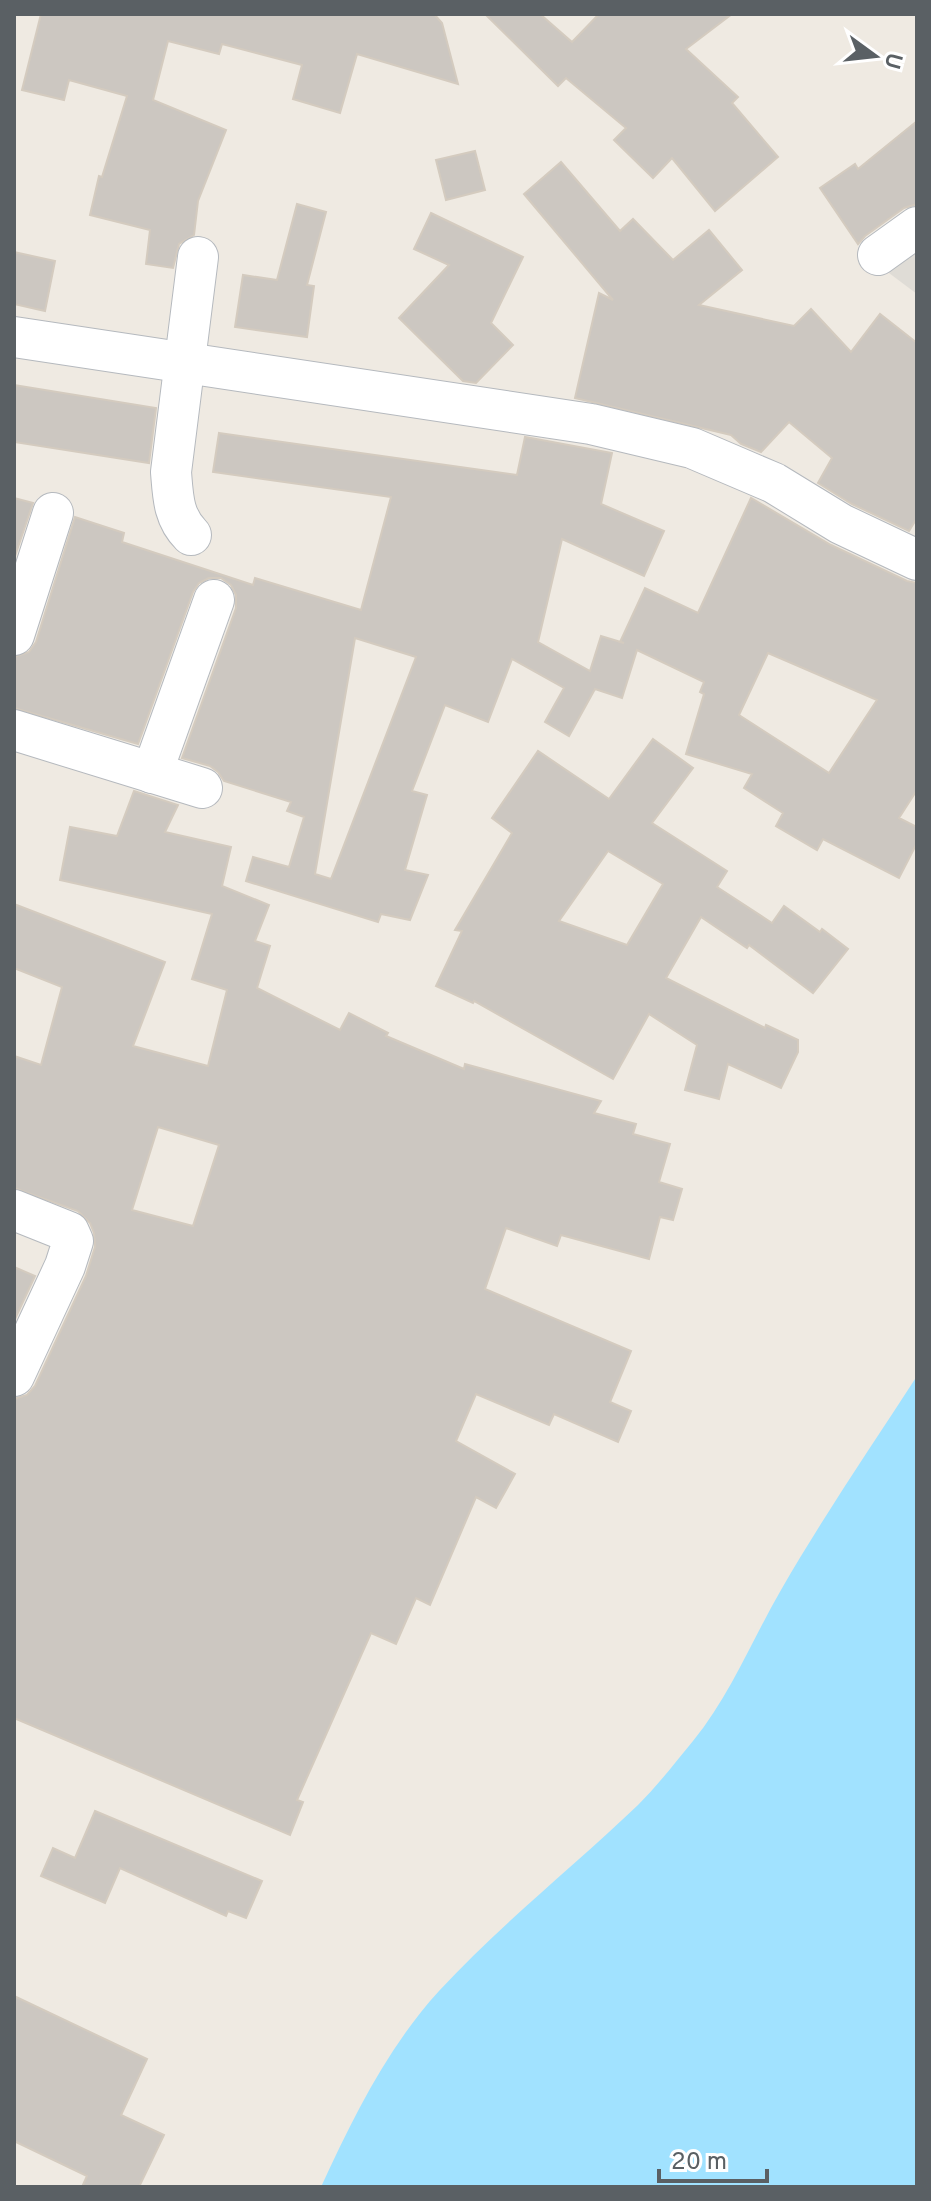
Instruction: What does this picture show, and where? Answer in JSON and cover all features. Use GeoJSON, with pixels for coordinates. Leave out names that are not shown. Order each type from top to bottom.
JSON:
{"type":"FeatureCollection","features":[{"type":"Feature","properties":{"kind":"street"},"geometry":{"type":"LineString","coordinates":[[878,255],[917,227]]}},
{"type":"Feature","properties":{"kind":"street"},"geometry":{"type":"LineString","coordinates":[[191,535],[182,525],[173,502],[171,472],[198,257]]}},
{"type":"Feature","properties":{"kind":"street"},"geometry":{"type":"LineString","coordinates":[[14,337],[591,424],[692,448],[774,483],[841,524],[917,560]]}},
{"type":"Feature","properties":{"kind":"street"},"geometry":{"type":"LineString","coordinates":[[14,635],[53,513]]}},
{"type":"Feature","properties":{"kind":"street"},"geometry":{"type":"LineString","coordinates":[[152,773],[214,600]]}},
{"type":"Feature","properties":{"kind":"street"},"geometry":{"type":"LineString","coordinates":[[14,730],[202,788]]}},
{"type":"Feature","properties":{"kind":"street"},"geometry":{"type":"LineString","coordinates":[[14,1210],[69,1232],[73,1241],[65,1266],[14,1376]]}},
{"type":"Feature","properties":{"kind":"shaded area"},"geometry":{"type":"Polygon","coordinates":[[[917,246],[917,294],[881,267],[917,246]]]}},
{"type":"Feature","properties":{"kind":"water"},"geometry":{"type":"Polygon","coordinates":[[[917,1376],[917,2187],[321,2187],[372,2084],[420,2013],[487,1943],[638,1805],[706,1724],[797,1563],[917,1376]]]}},
{"type":"Feature","properties":{"kind":"building"},"geometry":{"type":"Polygon","coordinates":[[[41,14],[434,14],[442,23],[458,84],[357,54],[340,113],[293,99],[302,65],[222,44],[219,54],[168,41],[153,100],[226,130],[198,201],[194,235],[179,244],[173,268],[146,264],[150,230],[90,215],[99,176],[102,177],[127,96],[69,80],[64,100],[22,90],[41,14]]]}},
{"type":"Feature","properties":{"kind":"building"},"geometry":{"type":"Polygon","coordinates":[[[485,14],[540,14],[572,42],[599,14],[732,14],[686,49],[738,97],[732,103],[778,157],[715,211],[672,158],[653,178],[614,140],[626,128],[566,78],[558,86],[485,14]]]}},
{"type":"Feature","properties":{"kind":"building"},"geometry":{"type":"Polygon","coordinates":[[[917,121],[917,204],[904,208],[858,244],[820,188],[855,164],[858,169],[917,121]]]}},
{"type":"Feature","properties":{"kind":"building"},"geometry":{"type":"Polygon","coordinates":[[[475,151],[485,190],[446,200],[436,160],[475,151]]]}},
{"type":"Feature","properties":{"kind":"building"},"geometry":{"type":"Polygon","coordinates":[[[561,162],[620,231],[633,219],[673,260],[709,230],[742,270],[699,305],[794,326],[811,309],[851,352],[880,314],[917,343],[917,518],[909,531],[852,504],[818,483],[832,458],[789,422],[761,452],[741,444],[731,435],[575,398],[599,293],[613,300],[524,194],[561,162]]]}},
{"type":"Feature","properties":{"kind":"building"},"geometry":{"type":"Polygon","coordinates":[[[297,204],[326,212],[307,285],[314,286],[307,337],[235,327],[243,275],[277,280],[297,204]]]}},
{"type":"Feature","properties":{"kind":"building"},"geometry":{"type":"Polygon","coordinates":[[[431,213],[523,257],[491,323],[513,345],[476,383],[463,381],[399,318],[449,265],[414,249],[431,213]]]}},
{"type":"Feature","properties":{"kind":"building"},"geometry":{"type":"Polygon","coordinates":[[[14,252],[55,261],[45,311],[14,304],[14,252]]]}},
{"type":"Feature","properties":{"kind":"building"},"geometry":{"type":"Polygon","coordinates":[[[14,385],[156,408],[149,463],[14,442],[14,385]]]}},
{"type":"Feature","properties":{"kind":"building"},"geometry":{"type":"Polygon","coordinates":[[[219,433],[517,475],[525,437],[612,453],[601,504],[664,531],[644,576],[562,539],[538,642],[590,671],[601,636],[620,642],[645,588],[698,613],[751,498],[831,545],[917,583],[917,790],[899,818],[917,827],[917,843],[899,878],[823,839],[817,850],[776,826],[783,813],[744,788],[752,774],[686,754],[704,694],[700,692],[704,682],[637,650],[622,698],[595,689],[569,736],[545,722],[564,688],[512,659],[488,722],[445,705],[412,791],[427,795],[405,870],[428,875],[410,920],[381,914],[378,922],[246,881],[253,857],[289,867],[304,817],[287,811],[291,802],[224,781],[210,766],[182,758],[236,608],[236,595],[231,585],[221,578],[209,578],[199,583],[193,592],[138,744],[14,708],[14,657],[29,652],[36,642],[75,517],[124,533],[122,542],[253,585],[255,578],[361,610],[391,497],[213,472],[219,433]],[[355,638],[315,874],[331,879],[416,657],[355,638]],[[768,653],[739,715],[829,773],[877,700],[768,653]]]}},
{"type":"Feature","properties":{"kind":"building"},"geometry":{"type":"Polygon","coordinates":[[[14,498],[33,503],[14,559],[14,498]]]}},
{"type":"Feature","properties":{"kind":"building"},"geometry":{"type":"Polygon","coordinates":[[[653,739],[693,768],[652,823],[727,871],[717,887],[772,923],[784,906],[848,949],[813,993],[749,945],[747,948],[701,917],[666,978],[765,1028],[766,1025],[798,1040],[798,1052],[781,1088],[728,1064],[719,1099],[685,1090],[697,1045],[649,1014],[613,1079],[474,1001],[436,986],[462,931],[455,930],[512,833],[492,818],[538,751],[609,799],[653,739]],[[608,851],[559,921],[627,945],[663,884],[608,851]]]}},
{"type":"Feature","properties":{"kind":"building"},"geometry":{"type":"Polygon","coordinates":[[[134,791],[178,805],[165,832],[231,847],[222,886],[269,905],[255,941],[270,946],[257,988],[340,1030],[349,1013],[388,1033],[386,1036],[464,1069],[465,1064],[601,1101],[594,1113],[636,1124],[633,1134],[670,1144],[659,1182],[682,1189],[673,1220],[660,1217],[649,1259],[561,1235],[557,1246],[506,1228],[485,1289],[631,1351],[610,1402],[631,1411],[618,1442],[554,1414],[549,1425],[476,1394],[456,1441],[515,1474],[496,1508],[476,1497],[430,1605],[416,1598],[396,1644],[371,1633],[297,1800],[303,1802],[290,1835],[14,1718],[14,1399],[27,1395],[35,1386],[86,1276],[95,1247],[90,1223],[78,1211],[14,1188],[14,1056],[41,1065],[62,987],[14,968],[14,904],[165,962],[133,1046],[208,1066],[227,990],[192,979],[212,914],[60,880],[70,827],[117,836],[134,791]],[[158,1127],[132,1210],[193,1226],[219,1145],[158,1127]]]}},
{"type":"Feature","properties":{"kind":"building"},"geometry":{"type":"Polygon","coordinates":[[[14,1267],[35,1276],[14,1321],[14,1267]]]}},
{"type":"Feature","properties":{"kind":"building"},"geometry":{"type":"Polygon","coordinates":[[[95,1811],[262,1881],[246,1918],[228,1911],[226,1916],[120,1868],[105,1903],[41,1876],[53,1848],[75,1858],[95,1811]]]}},
{"type":"Feature","properties":{"kind":"building"},"geometry":{"type":"Polygon","coordinates":[[[14,1996],[147,2059],[121,2115],[164,2135],[139,2187],[82,2187],[87,2176],[14,2141],[14,1996]]]}}]}
